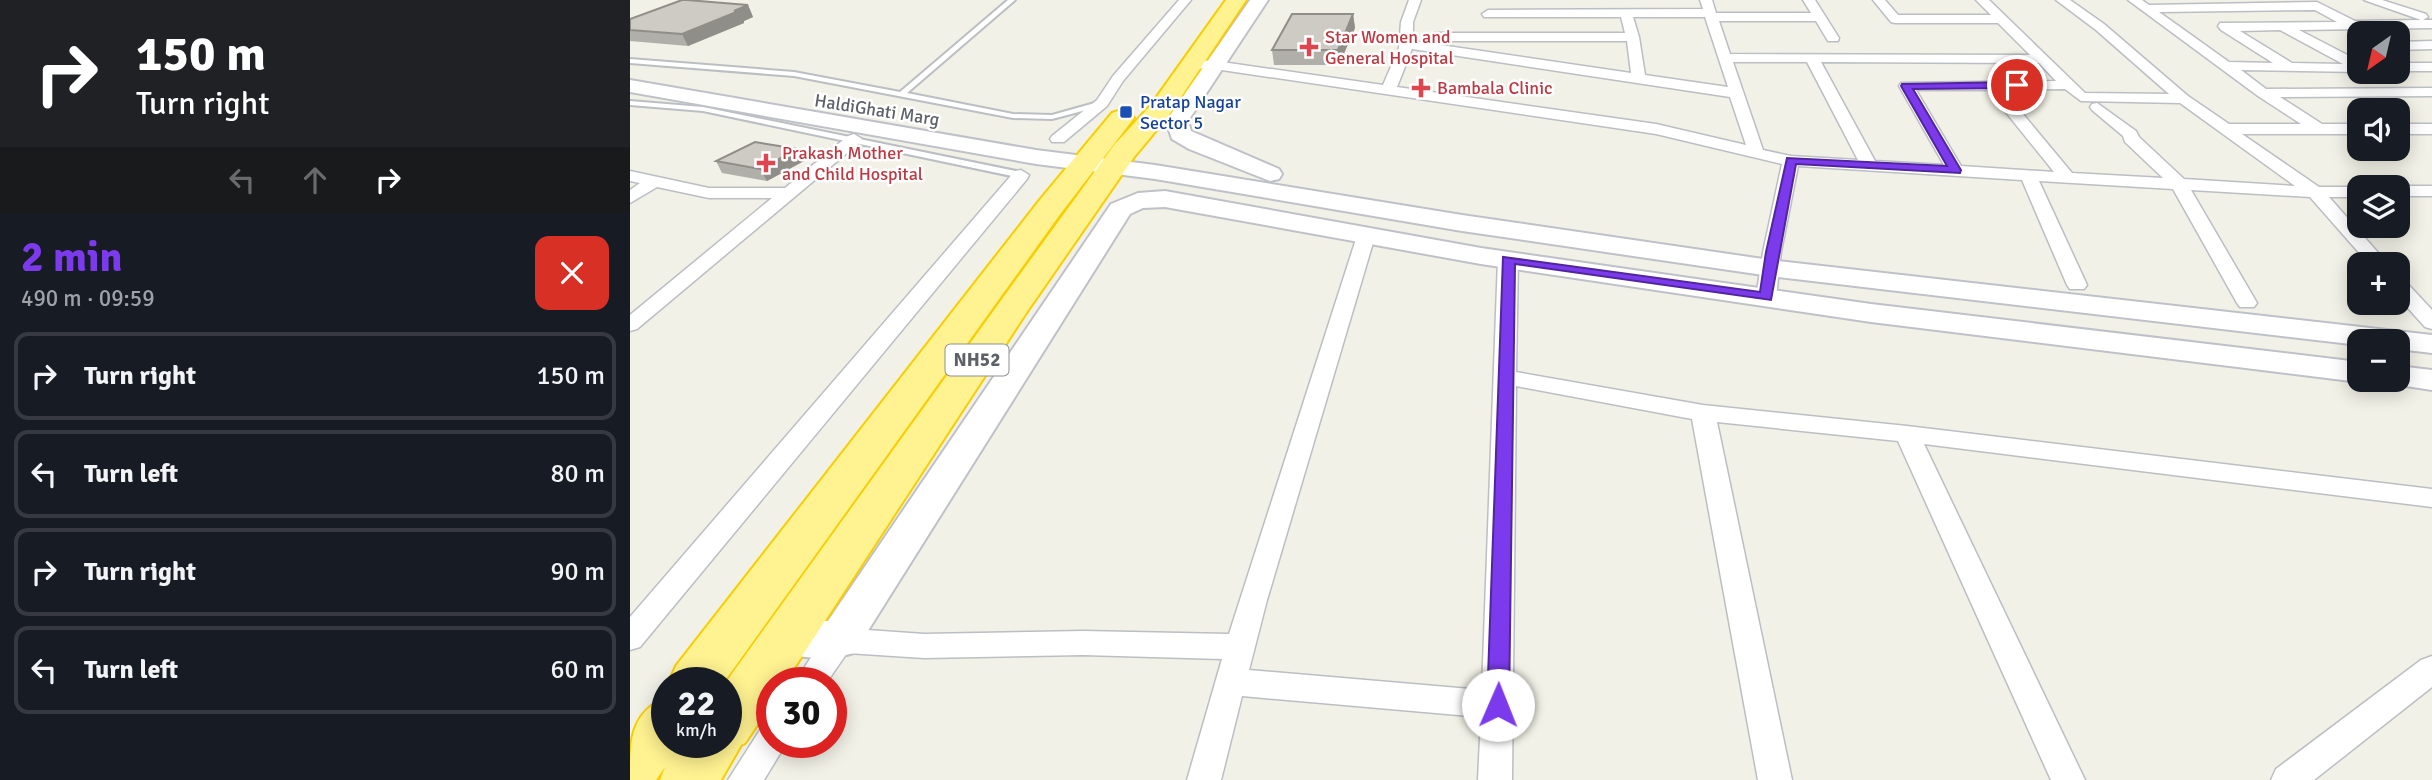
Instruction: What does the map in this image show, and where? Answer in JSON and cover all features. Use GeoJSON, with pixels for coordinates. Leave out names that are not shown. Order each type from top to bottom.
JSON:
{"type":"FeatureCollection","features":[{"type":"Feature","properties":{"kind":"highway","name":"NH52"},"geometry":{"type":"LineString","coordinates":[[1189,65],[1207,0]]}},
{"type":"Feature","properties":{"kind":"highway","name":"NH52"},"geometry":{"type":"LineString","coordinates":[[742,703],[1009,313],[1096,153],[1160,110],[1236,0]]}},
{"type":"Feature","properties":{"kind":"highway","name":"NH52"},"geometry":{"type":"LineString","coordinates":[[706,667],[1134,101]]}},
{"type":"Feature","properties":{"kind":"highway"},"geometry":{"type":"LineString","coordinates":[[630,770],[651,742]]}},
{"type":"Feature","properties":{"kind":"highway"},"geometry":{"type":"LineString","coordinates":[[688,780],[704,758]]}},
{"type":"Feature","properties":{"kind":"street"},"geometry":{"type":"LineString","coordinates":[[1096,153],[1102,103],[1118,79],[1185,0]]}},
{"type":"Feature","properties":{"kind":"street"},"geometry":{"type":"LineString","coordinates":[[1259,0],[1189,65],[1177,121],[1180,134],[1197,145],[1270,174]]}},
{"type":"Feature","properties":{"kind":"street"},"geometry":{"type":"LineString","coordinates":[[1389,89],[1406,41],[1407,22],[1415,0]]}},
{"type":"Feature","properties":{"kind":"street"},"geometry":{"type":"LineString","coordinates":[[1485,36],[1491,0]]}},
{"type":"Feature","properties":{"kind":"street"},"geometry":{"type":"LineString","coordinates":[[1809,0],[1833,38]]}},
{"type":"Feature","properties":{"kind":"street"},"geometry":{"type":"LineString","coordinates":[[1879,0],[1904,32],[2013,32]]}},
{"type":"Feature","properties":{"kind":"street"},"geometry":{"type":"LineString","coordinates":[[1982,0],[2075,94],[2086,98],[2183,99]]}},
{"type":"Feature","properties":{"kind":"street"},"geometry":{"type":"LineString","coordinates":[[2062,0],[2100,27],[2183,99],[2315,192],[2368,252]]}},
{"type":"Feature","properties":{"kind":"street"},"geometry":{"type":"LineString","coordinates":[[2134,0],[2263,93],[2319,129]]}},
{"type":"Feature","properties":{"kind":"street"},"geometry":{"type":"LineString","coordinates":[[2370,0],[2432,22]]}},
{"type":"Feature","properties":{"kind":"street"},"geometry":{"type":"LineString","coordinates":[[2148,9],[2190,4],[2317,6],[2347,22]]}},
{"type":"Feature","properties":{"kind":"street"},"geometry":{"type":"LineString","coordinates":[[2190,4],[2289,67]]}},
{"type":"Feature","properties":{"kind":"street"},"geometry":{"type":"LineString","coordinates":[[1488,14],[1559,7],[1626,13],[1709,10],[1819,17]]}},
{"type":"Feature","properties":{"kind":"street"},"geometry":{"type":"LineString","coordinates":[[1709,10],[1756,152]]}},
{"type":"Feature","properties":{"kind":"street"},"geometry":{"type":"LineString","coordinates":[[1626,13],[1633,37],[1638,77]]}},
{"type":"Feature","properties":{"kind":"street"},"geometry":{"type":"LineString","coordinates":[[1895,19],[2000,19]]}},
{"type":"Feature","properties":{"kind":"street"},"geometry":{"type":"LineString","coordinates":[[2410,23],[2432,22]]}},
{"type":"Feature","properties":{"kind":"street"},"geometry":{"type":"LineString","coordinates":[[2225,27],[2347,24]]}},
{"type":"Feature","properties":{"kind":"street"},"geometry":{"type":"LineString","coordinates":[[2282,26],[2347,61]]}},
{"type":"Feature","properties":{"kind":"street"},"geometry":{"type":"LineString","coordinates":[[1406,41],[1485,36],[1633,37]]}},
{"type":"Feature","properties":{"kind":"street"},"geometry":{"type":"LineString","coordinates":[[1556,36],[1561,66]]}},
{"type":"Feature","properties":{"kind":"street"},"geometry":{"type":"LineString","coordinates":[[1406,41],[1736,93]]}},
{"type":"Feature","properties":{"kind":"street"},"geometry":{"type":"LineString","coordinates":[[2410,46],[2432,45]]}},
{"type":"Feature","properties":{"kind":"street"},"geometry":{"type":"LineString","coordinates":[[2321,48],[2347,47]]}},
{"type":"Feature","properties":{"kind":"street"},"geometry":{"type":"LineString","coordinates":[[1811,57],[1869,165]]}},
{"type":"Feature","properties":{"kind":"street"},"geometry":{"type":"LineString","coordinates":[[1726,58],[2041,59]]}},
{"type":"Feature","properties":{"kind":"street"},"geometry":{"type":"LineString","coordinates":[[1189,65],[1389,89],[1656,129],[1791,160],[2347,192]]}},
{"type":"Feature","properties":{"kind":"street"},"geometry":{"type":"LineString","coordinates":[[2226,66],[2347,67]]}},
{"type":"Feature","properties":{"kind":"street"},"geometry":{"type":"LineString","coordinates":[[2410,67],[2432,67]]}},
{"type":"Feature","properties":{"kind":"street","name":"HaldiGhati Marg"},"geometry":{"type":"LineString","coordinates":[[630,73],[661,76],[1096,153]]}},
{"type":"Feature","properties":{"kind":"street"},"geometry":{"type":"LineString","coordinates":[[1956,170],[1906,86],[2068,85]]}},
{"type":"Feature","properties":{"kind":"street","name":"HaldiGhati Marg"},"geometry":{"type":"LineString","coordinates":[[630,86],[1096,153]]}},
{"type":"Feature","properties":{"kind":"street"},"geometry":{"type":"LineString","coordinates":[[1992,86],[2068,178]]}},
{"type":"Feature","properties":{"kind":"street"},"geometry":{"type":"LineString","coordinates":[[2263,93],[2432,92]]}},
{"type":"Feature","properties":{"kind":"street"},"geometry":{"type":"LineString","coordinates":[[2097,107],[2130,134],[2131,139],[2179,184],[2247,303]]}},
{"type":"Feature","properties":{"kind":"street"},"geometry":{"type":"LineString","coordinates":[[2225,129],[2347,129]]}},
{"type":"Feature","properties":{"kind":"street"},"geometry":{"type":"LineString","coordinates":[[2410,129],[2432,129]]}},
{"type":"Feature","properties":{"kind":"street"},"geometry":{"type":"LineString","coordinates":[[630,325],[854,139]]}},
{"type":"Feature","properties":{"kind":"street"},"geometry":{"type":"LineString","coordinates":[[1096,153],[1270,174],[1771,260],[2077,285],[2247,303],[2432,328]]}},
{"type":"Feature","properties":{"kind":"street"},"geometry":{"type":"LineString","coordinates":[[1096,153],[1462,223],[1771,260],[2432,328]]}},
{"type":"Feature","properties":{"kind":"street"},"geometry":{"type":"LineString","coordinates":[[1766,298],[1791,160]]}},
{"type":"Feature","properties":{"kind":"street"},"geometry":{"type":"LineString","coordinates":[[630,638],[1020,175]]}},
{"type":"Feature","properties":{"kind":"street"},"geometry":{"type":"LineString","coordinates":[[2028,175],[2077,285]]}},
{"type":"Feature","properties":{"kind":"street"},"geometry":{"type":"LineString","coordinates":[[630,176],[709,193],[790,192]]}},
{"type":"Feature","properties":{"kind":"street"},"geometry":{"type":"LineString","coordinates":[[630,198],[653,182]]}},
{"type":"Feature","properties":{"kind":"street"},"geometry":{"type":"LineString","coordinates":[[2410,191],[2432,191]]}},
{"type":"Feature","properties":{"kind":"street"},"geometry":{"type":"LineString","coordinates":[[820,667],[1120,209],[1138,201],[1165,199],[1508,259],[1871,313],[2347,371]]}},
{"type":"Feature","properties":{"kind":"street"},"geometry":{"type":"LineString","coordinates":[[1204,780],[1240,647],[1366,236]]}},
{"type":"Feature","properties":{"kind":"street"},"geometry":{"type":"LineString","coordinates":[[1495,780],[1508,259]]}},
{"type":"Feature","properties":{"kind":"street"},"geometry":{"type":"LineString","coordinates":[[2410,300],[2432,328]]}},
{"type":"Feature","properties":{"kind":"street"},"geometry":{"type":"LineString","coordinates":[[1505,377],[1703,414],[1907,434],[2432,498]]}},
{"type":"Feature","properties":{"kind":"street"},"geometry":{"type":"LineString","coordinates":[[2410,377],[2432,380]]}},
{"type":"Feature","properties":{"kind":"street"},"geometry":{"type":"LineString","coordinates":[[1703,414],[1775,780]]}},
{"type":"Feature","properties":{"kind":"street"},"geometry":{"type":"LineString","coordinates":[[1907,434],[2068,780]]}},
{"type":"Feature","properties":{"kind":"street"},"geometry":{"type":"LineString","coordinates":[[787,637],[924,646],[1083,643],[1240,647]]}},
{"type":"Feature","properties":{"kind":"street"},"geometry":{"type":"LineString","coordinates":[[2288,780],[2432,669]]}},
{"type":"Feature","properties":{"kind":"street"},"geometry":{"type":"LineString","coordinates":[[1231,682],[1498,705]]}},
{"type":"Feature","properties":{"kind":"street"},"geometry":{"type":"LineString","coordinates":[[745,780],[760,758]]}},
{"type":"Feature","properties":{"kind":"lane"},"geometry":{"type":"LineString","coordinates":[[902,94],[1012,0]]}},
{"type":"Feature","properties":{"kind":"lane"},"geometry":{"type":"LineString","coordinates":[[630,61],[794,74],[1013,116],[1072,113],[1102,103]]}},
{"type":"Feature","properties":{"kind":"lane"},"geometry":{"type":"LineString","coordinates":[[630,103],[703,109],[1020,175]]}},
{"type":"Feature","properties":{"kind":"building"},"geometry":{"type":"Polygon","coordinates":[[[682,0],[748,5],[682,34],[630,30],[630,19],[682,0]]]}},
{"type":"Feature","properties":{"kind":"building"},"geometry":{"type":"Polygon","coordinates":[[[1292,14],[1353,14],[1338,50],[1272,50],[1292,14]]]}},
{"type":"Feature","properties":{"kind":"building"},"geometry":{"type":"Polygon","coordinates":[[[755,142],[798,149],[760,169],[716,161],[755,142]]]}},
{"type":"Feature","properties":{"kind":"place","name":"Star Women and General Hospital"},"geometry":{"type":"Point","coordinates":[1309,47]}},
{"type":"Feature","properties":{"kind":"place","name":"Bambala Clinic"},"geometry":{"type":"Point","coordinates":[1421,88]}},
{"type":"Feature","properties":{"kind":"place","name":"Pratap Nagar Sector 5"},"geometry":{"type":"Point","coordinates":[1126,112]}},
{"type":"Feature","properties":{"kind":"place","name":"Prakash Mother and Child Hospital"},"geometry":{"type":"Point","coordinates":[766,163]}},
{"type":"Feature","properties":{"kind":"route"},"geometry":{"type":"LineString","coordinates":[[1498,705],[1508,259],[1766,298],[1772,252],[1791,160],[1956,170],[1906,86],[2017,85]]}}]}
